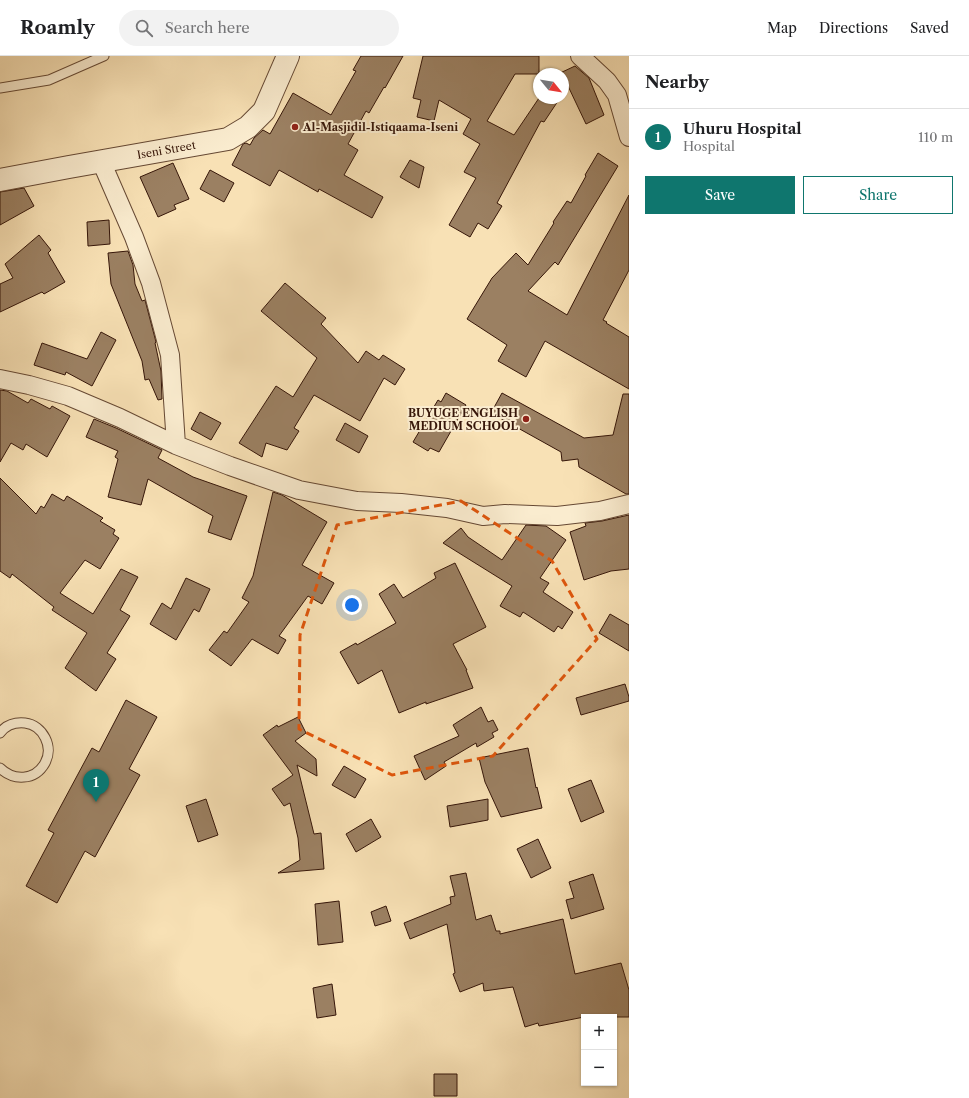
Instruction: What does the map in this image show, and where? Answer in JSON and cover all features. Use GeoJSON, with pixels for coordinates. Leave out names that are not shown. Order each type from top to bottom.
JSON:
{"type":"FeatureCollection","features":[{"type":"Feature","properties":{"kind":"street","name":"Iseni Street"},"geometry":{"type":"LineString","coordinates":[[0,180],[228,139],[248,127],[264,111],[288,56]]}},
{"type":"Feature","properties":{"kind":"street"},"geometry":{"type":"LineString","coordinates":[[580,56],[607,80],[617,95],[629,137]]}},
{"type":"Feature","properties":{"kind":"street"},"geometry":{"type":"LineString","coordinates":[[101,162],[134,237],[151,283],[170,355],[176,445]]}},
{"type":"Feature","properties":{"kind":"street"},"geometry":{"type":"LineString","coordinates":[[0,379],[29,385],[68,396],[120,418],[176,445],[299,490],[357,501],[401,503],[447,508],[483,516],[505,514],[557,516],[600,511],[629,504]]}},
{"type":"Feature","properties":{"kind":"lane"},"geometry":{"type":"LineString","coordinates":[[0,88],[49,80],[104,56]]}},
{"type":"Feature","properties":{"kind":"lane"},"geometry":{"type":"LineString","coordinates":[[0,733],[10,725],[18,722],[26,723],[41,731],[46,738],[48,747],[48,755],[45,764],[32,775],[15,777],[0,768]]}},
{"type":"Feature","properties":{"kind":"highlighted area"},"geometry":{"type":"Polygon","coordinates":[[[461,501],[552,561],[597,639],[493,756],[392,775],[299,729],[300,635],[337,525],[461,501]]]}},
{"type":"Feature","properties":{"kind":"building"},"geometry":{"type":"Polygon","coordinates":[[[361,56],[403,56],[369,113],[366,111],[348,144],[358,150],[344,175],[383,197],[372,218],[319,189],[318,192],[279,170],[270,186],[232,165],[243,144],[246,143],[250,145],[254,138],[263,130],[270,134],[293,93],[331,115],[356,71],[353,70],[361,56]]]}},
{"type":"Feature","properties":{"kind":"building"},"geometry":{"type":"Polygon","coordinates":[[[423,56],[539,56],[539,68],[533,68],[533,74],[515,74],[487,121],[514,135],[535,104],[556,104],[544,122],[541,121],[497,203],[502,206],[488,229],[478,223],[470,237],[449,225],[476,178],[464,172],[480,144],[463,134],[471,119],[439,100],[434,121],[417,117],[421,100],[413,98],[423,56]]]}},
{"type":"Feature","properties":{"kind":"building"},"geometry":{"type":"Polygon","coordinates":[[[575,66],[589,78],[604,115],[586,124],[569,88],[569,69],[575,66]]]}},
{"type":"Feature","properties":{"kind":"building"},"geometry":{"type":"Polygon","coordinates":[[[598,153],[618,166],[558,265],[555,262],[528,291],[567,315],[629,195],[629,270],[603,320],[629,337],[629,389],[545,341],[526,377],[498,361],[507,345],[467,319],[492,278],[516,253],[528,265],[567,201],[571,203],[598,153]]]}},
{"type":"Feature","properties":{"kind":"building"},"geometry":{"type":"Polygon","coordinates":[[[410,160],[424,167],[419,188],[400,177],[410,160]]]}},
{"type":"Feature","properties":{"kind":"building"},"geometry":{"type":"Polygon","coordinates":[[[173,163],[189,199],[174,205],[176,209],[158,217],[140,177],[173,163]]]}},
{"type":"Feature","properties":{"kind":"building"},"geometry":{"type":"Polygon","coordinates":[[[210,170],[234,183],[224,202],[200,189],[210,170]]]}},
{"type":"Feature","properties":{"kind":"building"},"geometry":{"type":"Polygon","coordinates":[[[24,188],[34,206],[0,225],[0,192],[24,188]]]}},
{"type":"Feature","properties":{"kind":"building"},"geometry":{"type":"Polygon","coordinates":[[[109,220],[110,244],[88,246],[87,222],[109,220]]]}},
{"type":"Feature","properties":{"kind":"building"},"geometry":{"type":"Polygon","coordinates":[[[39,235],[51,250],[48,253],[65,282],[44,294],[42,292],[0,312],[0,284],[13,278],[5,264],[39,235]]]}},
{"type":"Feature","properties":{"kind":"building"},"geometry":{"type":"Polygon","coordinates":[[[128,251],[133,265],[135,284],[142,301],[145,300],[156,342],[161,371],[162,399],[158,400],[149,379],[145,380],[142,361],[111,284],[108,253],[128,251]]]}},
{"type":"Feature","properties":{"kind":"building"},"geometry":{"type":"Polygon","coordinates":[[[285,283],[326,318],[321,324],[358,363],[366,351],[379,360],[383,355],[405,369],[395,385],[384,378],[360,421],[314,395],[294,428],[299,431],[287,450],[266,443],[262,457],[239,443],[276,386],[293,397],[317,358],[261,311],[285,283]]]}},
{"type":"Feature","properties":{"kind":"building"},"geometry":{"type":"Polygon","coordinates":[[[101,332],[116,340],[92,386],[66,372],[65,375],[34,365],[42,343],[87,359],[101,332]]]}},
{"type":"Feature","properties":{"kind":"building"},"geometry":{"type":"Polygon","coordinates":[[[0,390],[7,391],[28,403],[31,399],[50,409],[52,406],[70,416],[47,457],[26,444],[23,450],[11,443],[0,462],[0,390]]]}},
{"type":"Feature","properties":{"kind":"building"},"geometry":{"type":"Polygon","coordinates":[[[446,393],[466,405],[439,452],[430,448],[428,451],[413,442],[438,400],[441,402],[446,393]]]}},
{"type":"Feature","properties":{"kind":"building"},"geometry":{"type":"Polygon","coordinates":[[[502,393],[584,438],[613,435],[623,394],[629,394],[629,494],[626,494],[579,467],[578,459],[562,461],[561,452],[491,413],[502,393]]]}},
{"type":"Feature","properties":{"kind":"building"},"geometry":{"type":"Polygon","coordinates":[[[200,412],[221,423],[211,440],[191,429],[200,412]]]}},
{"type":"Feature","properties":{"kind":"building"},"geometry":{"type":"Polygon","coordinates":[[[94,419],[162,450],[158,458],[193,477],[247,496],[231,540],[208,532],[213,516],[148,479],[141,505],[108,497],[118,459],[115,457],[118,451],[86,437],[94,419]]]}},
{"type":"Feature","properties":{"kind":"building"},"geometry":{"type":"Polygon","coordinates":[[[345,423],[368,436],[359,453],[336,440],[345,423]]]}},
{"type":"Feature","properties":{"kind":"building"},"geometry":{"type":"Polygon","coordinates":[[[0,478],[36,514],[41,506],[44,508],[52,494],[64,501],[67,496],[103,518],[100,521],[115,530],[113,534],[119,538],[100,569],[85,560],[60,593],[93,614],[121,569],[138,577],[120,610],[130,616],[107,653],[116,659],[96,691],[65,668],[87,633],[52,610],[54,607],[12,574],[10,578],[0,571],[0,478]]]}},
{"type":"Feature","properties":{"kind":"building"},"geometry":{"type":"Polygon","coordinates":[[[273,492],[282,495],[327,522],[302,565],[334,583],[322,604],[308,596],[279,636],[286,640],[278,654],[252,639],[231,666],[209,650],[224,631],[227,633],[249,602],[242,598],[253,576],[273,492]]]}},
{"type":"Feature","properties":{"kind":"building"},"geometry":{"type":"Polygon","coordinates":[[[629,515],[629,569],[611,571],[584,580],[570,532],[586,526],[585,523],[629,515]]]}},
{"type":"Feature","properties":{"kind":"building"},"geometry":{"type":"Polygon","coordinates":[[[526,525],[546,526],[566,540],[540,578],[549,583],[543,592],[573,612],[562,629],[558,626],[554,632],[523,612],[520,617],[500,606],[512,586],[443,543],[461,528],[468,537],[502,560],[526,525]]]}},
{"type":"Feature","properties":{"kind":"building"},"geometry":{"type":"Polygon","coordinates":[[[455,563],[486,627],[453,644],[467,670],[473,688],[426,704],[426,702],[399,713],[382,670],[358,684],[340,652],[356,643],[357,645],[396,623],[379,594],[394,584],[403,598],[436,578],[434,573],[455,563]]]}},
{"type":"Feature","properties":{"kind":"building"},"geometry":{"type":"Polygon","coordinates":[[[186,578],[210,589],[199,612],[194,609],[176,640],[150,624],[162,603],[171,609],[186,578]]]}},
{"type":"Feature","properties":{"kind":"building"},"geometry":{"type":"Polygon","coordinates":[[[610,614],[629,625],[629,651],[599,633],[610,614]]]}},
{"type":"Feature","properties":{"kind":"building"},"geometry":{"type":"Polygon","coordinates":[[[625,684],[629,701],[581,715],[576,698],[625,684]]]}},
{"type":"Feature","properties":{"kind":"building"},"geometry":{"type":"Polygon","coordinates":[[[126,700],[157,717],[129,769],[140,775],[95,857],[85,851],[57,903],[26,886],[54,833],[48,830],[92,748],[99,752],[126,700]]]}},
{"type":"Feature","properties":{"kind":"building"},"geometry":{"type":"Polygon","coordinates":[[[481,707],[488,722],[493,720],[498,730],[492,733],[494,737],[477,747],[476,743],[444,762],[446,766],[425,780],[414,756],[459,736],[453,725],[481,707]]]}},
{"type":"Feature","properties":{"kind":"building"},"geometry":{"type":"Polygon","coordinates":[[[298,717],[306,733],[295,741],[316,759],[317,776],[297,765],[314,834],[321,833],[324,869],[278,873],[300,860],[298,838],[290,803],[284,806],[272,789],[293,775],[263,735],[277,725],[278,727],[298,717]]]}},
{"type":"Feature","properties":{"kind":"building"},"geometry":{"type":"Polygon","coordinates":[[[528,748],[536,788],[537,787],[542,808],[501,817],[485,782],[479,758],[528,748]]]}},
{"type":"Feature","properties":{"kind":"building"},"geometry":{"type":"Polygon","coordinates":[[[344,766],[366,779],[355,798],[332,785],[344,766]]]}},
{"type":"Feature","properties":{"kind":"building"},"geometry":{"type":"Polygon","coordinates":[[[591,780],[604,812],[581,822],[568,789],[591,780]]]}},
{"type":"Feature","properties":{"kind":"building"},"geometry":{"type":"Polygon","coordinates":[[[206,799],[218,835],[198,842],[186,806],[206,799]]]}},
{"type":"Feature","properties":{"kind":"building"},"geometry":{"type":"Polygon","coordinates":[[[488,799],[488,820],[450,827],[447,806],[488,799]]]}},
{"type":"Feature","properties":{"kind":"building"},"geometry":{"type":"Polygon","coordinates":[[[371,819],[381,837],[356,852],[346,834],[371,819]]]}},
{"type":"Feature","properties":{"kind":"building"},"geometry":{"type":"Polygon","coordinates":[[[538,839],[551,868],[531,878],[517,849],[538,839]]]}},
{"type":"Feature","properties":{"kind":"building"},"geometry":{"type":"Polygon","coordinates":[[[466,873],[476,920],[491,915],[496,931],[500,931],[500,934],[563,919],[575,974],[621,963],[629,990],[629,1017],[617,1017],[617,1014],[581,1014],[581,1018],[539,1026],[538,1023],[525,1027],[513,987],[484,991],[483,983],[460,992],[453,974],[455,973],[447,924],[410,939],[404,923],[451,904],[450,897],[455,896],[450,876],[466,873]]]}},
{"type":"Feature","properties":{"kind":"building"},"geometry":{"type":"Polygon","coordinates":[[[593,874],[604,909],[571,919],[566,900],[574,898],[569,882],[593,874]]]}},
{"type":"Feature","properties":{"kind":"building"},"geometry":{"type":"Polygon","coordinates":[[[339,901],[343,942],[318,945],[315,904],[339,901]]]}},
{"type":"Feature","properties":{"kind":"building"},"geometry":{"type":"Polygon","coordinates":[[[386,906],[391,921],[375,926],[371,912],[386,906]]]}},
{"type":"Feature","properties":{"kind":"building"},"geometry":{"type":"Polygon","coordinates":[[[332,984],[336,1015],[317,1018],[313,988],[332,984]]]}},
{"type":"Feature","properties":{"kind":"building"},"geometry":{"type":"Polygon","coordinates":[[[434,1074],[457,1074],[457,1096],[434,1096],[434,1074]]]}},
{"type":"Feature","properties":{"kind":"place","name":"Al-Masjidil-Istiqaama-Iseni"},"geometry":{"type":"Point","coordinates":[295,127]}},
{"type":"Feature","properties":{"kind":"place","name":"BUYUGE ENGLISH MEDIUM SCHOOL"},"geometry":{"type":"Point","coordinates":[526,419]}},
{"type":"Feature","properties":{"kind":"place","name":"Uhuru Hospital"},"geometry":{"type":"Point","coordinates":[96,802]}}]}
